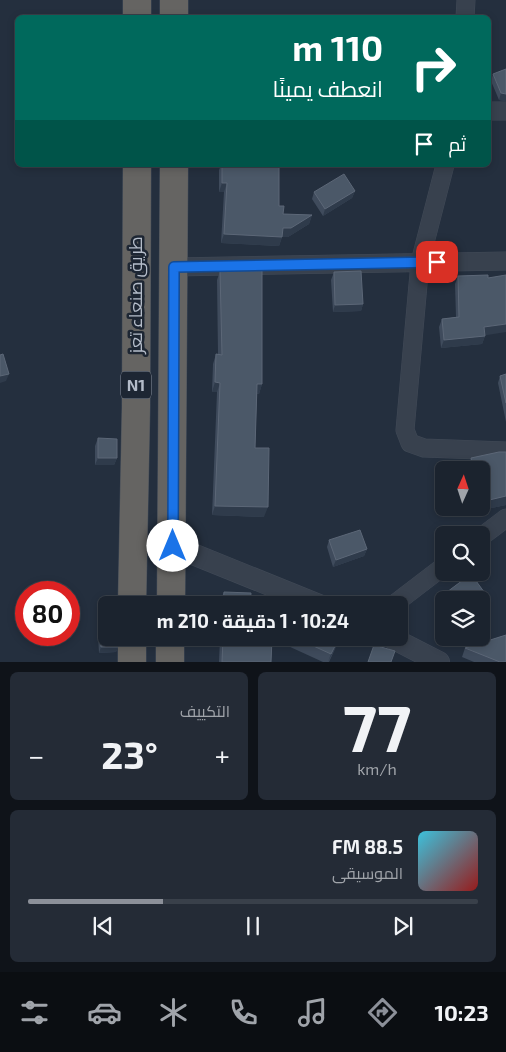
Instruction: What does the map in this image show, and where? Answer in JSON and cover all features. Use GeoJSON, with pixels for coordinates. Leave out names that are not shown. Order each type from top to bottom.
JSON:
{"type":"FeatureCollection","features":[{"type":"Feature","properties":{"kind":"highway"},"geometry":{"type":"LineString","coordinates":[[137,0],[137,15]]}},
{"type":"Feature","properties":{"kind":"highway"},"geometry":{"type":"LineString","coordinates":[[174,0],[174,15]]}},
{"type":"Feature","properties":{"kind":"highway","name":"طريق صنعاء تعز"},"geometry":{"type":"LineString","coordinates":[[132,596],[136,407],[137,167]]}},
{"type":"Feature","properties":{"kind":"highway","name":"N1"},"geometry":{"type":"LineString","coordinates":[[171,596],[174,167]]}},
{"type":"Feature","properties":{"kind":"highway"},"geometry":{"type":"LineString","coordinates":[[133,541],[173,546]]}},
{"type":"Feature","properties":{"kind":"highway"},"geometry":{"type":"LineString","coordinates":[[132,646],[132,662]]}},
{"type":"Feature","properties":{"kind":"highway"},"geometry":{"type":"LineString","coordinates":[[170,646],[170,662]]}},
{"type":"Feature","properties":{"kind":"street"},"geometry":{"type":"LineString","coordinates":[[465,15],[466,0]]}},
{"type":"Feature","properties":{"kind":"street"},"geometry":{"type":"LineString","coordinates":[[491,111],[506,111]]}},
{"type":"Feature","properties":{"kind":"street"},"geometry":{"type":"LineString","coordinates":[[444,167],[420,262],[405,430],[410,443],[424,448],[506,451]]}},
{"type":"Feature","properties":{"kind":"street"},"geometry":{"type":"LineString","coordinates":[[174,267],[506,261]]}},
{"type":"Feature","properties":{"kind":"street"},"geometry":{"type":"LineString","coordinates":[[490,530],[506,518]]}},
{"type":"Feature","properties":{"kind":"street"},"geometry":{"type":"LineString","coordinates":[[173,546],[297,596]]}},
{"type":"Feature","properties":{"kind":"street"},"geometry":{"type":"LineString","coordinates":[[405,596],[435,573]]}},
{"type":"Feature","properties":{"kind":"street"},"geometry":{"type":"LineString","coordinates":[[408,646],[439,662]]}},
{"type":"Feature","properties":{"kind":"building"},"geometry":{"type":"Polygon","coordinates":[[[506,69],[506,94],[501,93],[493,74],[506,69]]]}},
{"type":"Feature","properties":{"kind":"building"},"geometry":{"type":"Polygon","coordinates":[[[222,167],[279,167],[279,206],[284,206],[283,214],[312,215],[291,228],[283,228],[282,237],[224,234],[227,183],[222,183],[222,167]]]}},
{"type":"Feature","properties":{"kind":"building"},"geometry":{"type":"Polygon","coordinates":[[[344,174],[355,191],[325,209],[314,192],[344,174]]]}},
{"type":"Feature","properties":{"kind":"building"},"geometry":{"type":"Polygon","coordinates":[[[262,270],[262,384],[257,384],[255,448],[269,448],[268,507],[215,506],[220,383],[215,382],[216,354],[222,355],[220,271],[262,270]]]}},
{"type":"Feature","properties":{"kind":"building"},"geometry":{"type":"Polygon","coordinates":[[[361,271],[363,304],[335,305],[334,272],[361,271]]]}},
{"type":"Feature","properties":{"kind":"building"},"geometry":{"type":"Polygon","coordinates":[[[488,275],[488,278],[506,275],[506,324],[484,327],[485,336],[444,340],[442,319],[459,317],[458,276],[488,275]]]}},
{"type":"Feature","properties":{"kind":"building"},"geometry":{"type":"Polygon","coordinates":[[[3,354],[9,374],[0,376],[0,355],[3,354]]]}},
{"type":"Feature","properties":{"kind":"building"},"geometry":{"type":"Polygon","coordinates":[[[506,374],[506,403],[500,376],[506,374]]]}},
{"type":"Feature","properties":{"kind":"building"},"geometry":{"type":"Polygon","coordinates":[[[98,438],[117,439],[117,458],[98,458],[98,438]]]}},
{"type":"Feature","properties":{"kind":"building"},"geometry":{"type":"Polygon","coordinates":[[[506,452],[506,496],[490,500],[490,461],[472,461],[471,458],[506,452]]]}},
{"type":"Feature","properties":{"kind":"building"},"geometry":{"type":"Polygon","coordinates":[[[360,530],[367,549],[336,560],[329,540],[360,530]]]}},
{"type":"Feature","properties":{"kind":"building"},"geometry":{"type":"Polygon","coordinates":[[[462,581],[476,581],[483,591],[448,591],[462,581]]]}},
{"type":"Feature","properties":{"kind":"building"},"geometry":{"type":"Polygon","coordinates":[[[224,592],[251,593],[251,596],[224,596],[224,592]]]}},
{"type":"Feature","properties":{"kind":"building"},"geometry":{"type":"Polygon","coordinates":[[[506,635],[506,662],[500,662],[465,648],[490,646],[490,640],[506,635]]]}},
{"type":"Feature","properties":{"kind":"building"},"geometry":{"type":"Polygon","coordinates":[[[101,646],[118,646],[118,647],[101,646]]]}},
{"type":"Feature","properties":{"kind":"building"},"geometry":{"type":"Polygon","coordinates":[[[223,646],[272,646],[271,662],[222,662],[223,646]]]}},
{"type":"Feature","properties":{"kind":"building"},"geometry":{"type":"Polygon","coordinates":[[[314,646],[335,646],[331,654],[314,646]]]}},
{"type":"Feature","properties":{"kind":"building"},"geometry":{"type":"Polygon","coordinates":[[[374,646],[395,651],[391,662],[368,662],[374,646]]]}},
{"type":"Feature","properties":{"kind":"route"},"geometry":{"type":"LineString","coordinates":[[173,546],[174,267],[437,262]]}}]}
